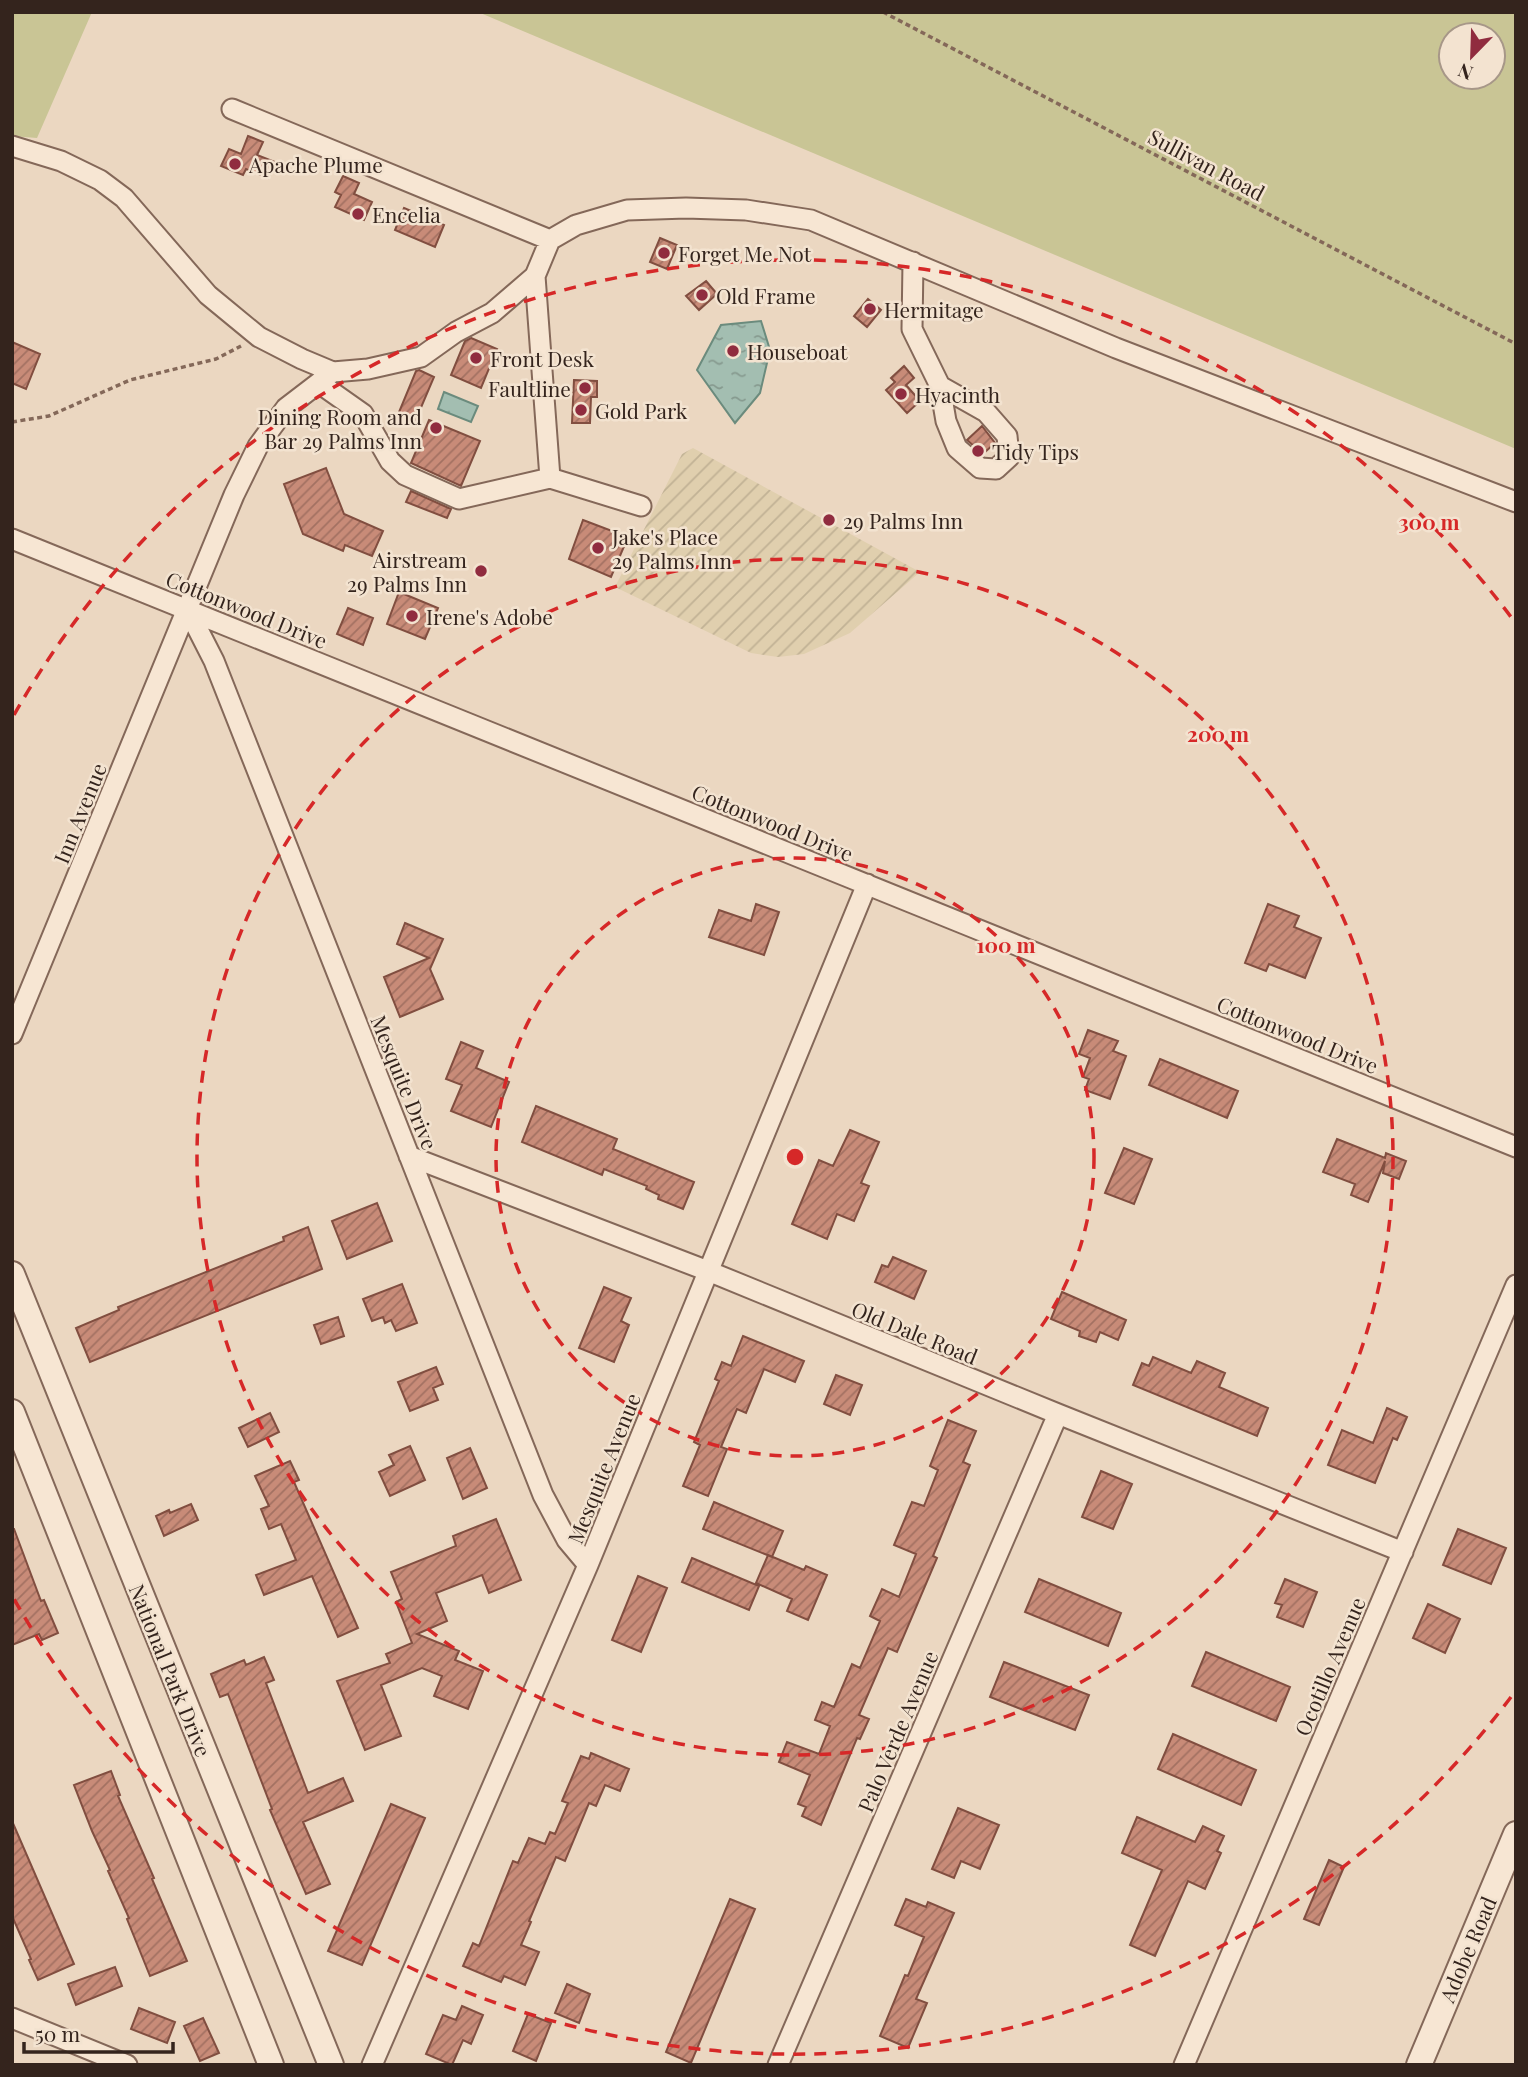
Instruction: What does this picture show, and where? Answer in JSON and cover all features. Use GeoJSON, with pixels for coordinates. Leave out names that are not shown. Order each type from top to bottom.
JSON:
{"type":"FeatureCollection","features":[{"type":"Feature","properties":{"kind":"street"},"geometry":{"type":"LineString","coordinates":[[232,109],[550,240]]}},
{"type":"Feature","properties":{"kind":"street"},"geometry":{"type":"LineString","coordinates":[[12,146],[61,161],[100,180],[124,198],[208,295],[259,337],[326,377],[363,414],[390,461],[405,475],[458,499],[550,478],[641,506]]}},
{"type":"Feature","properties":{"kind":"street"},"geometry":{"type":"LineString","coordinates":[[550,478],[536,276],[550,240],[576,225],[627,210],[686,208],[746,210],[811,220],[1116,348],[1516,502]]}},
{"type":"Feature","properties":{"kind":"street"},"geometry":{"type":"LineString","coordinates":[[913,262],[912,329],[940,386]]}},
{"type":"Feature","properties":{"kind":"street"},"geometry":{"type":"LineString","coordinates":[[326,377],[421,357],[456,331],[492,313],[536,276]]}},
{"type":"Feature","properties":{"kind":"street","name":"Inn Avenue"},"geometry":{"type":"LineString","coordinates":[[12,1034],[234,495],[258,446],[286,408],[326,377]]}},
{"type":"Feature","properties":{"kind":"street","name":"Cottonwood Drive"},"geometry":{"type":"LineString","coordinates":[[12,539],[1516,1147]]}},
{"type":"Feature","properties":{"kind":"street","name":"Mesquite Drive"},"geometry":{"type":"LineString","coordinates":[[188,610],[214,661],[543,1495],[567,1540],[588,1565]]}},
{"type":"Feature","properties":{"kind":"street","name":"Mesquite Avenue"},"geometry":{"type":"LineString","coordinates":[[372,2065],[588,1565],[867,884]]}},
{"type":"Feature","properties":{"kind":"street","name":"Old Dale Road"},"geometry":{"type":"LineString","coordinates":[[410,1156],[708,1271],[1403,1552]]}},
{"type":"Feature","properties":{"kind":"street","name":"National Park Drive"},"geometry":{"type":"LineString","coordinates":[[12,1275],[331,2065]]}},
{"type":"Feature","properties":{"kind":"street","name":"Ocotillo Avenue"},"geometry":{"type":"LineString","coordinates":[[1184,2065],[1516,1285]]}},
{"type":"Feature","properties":{"kind":"street"},"geometry":{"type":"LineString","coordinates":[[12,1412],[271,2065]]}},
{"type":"Feature","properties":{"kind":"street","name":"Palo Verde Avenue"},"geometry":{"type":"LineString","coordinates":[[778,2065],[1058,1414]]}},
{"type":"Feature","properties":{"kind":"street","name":"Adobe Road"},"geometry":{"type":"LineString","coordinates":[[1419,2065],[1516,1834]]}},
{"type":"Feature","properties":{"kind":"street"},"geometry":{"type":"LineString","coordinates":[[12,2018],[127,2065]]}},
{"type":"Feature","properties":{"kind":"path","name":"Sullivan Road"},"geometry":{"type":"LineString","coordinates":[[883,12],[1516,344]]}},
{"type":"Feature","properties":{"kind":"path"},"geometry":{"type":"LineString","coordinates":[[12,422],[49,416],[130,380],[216,359],[259,337]]}},
{"type":"Feature","properties":{"kind":"shaded area"},"geometry":{"type":"Polygon","coordinates":[[[12,12],[92,12],[37,138],[12,136],[12,12]]]}},
{"type":"Feature","properties":{"kind":"shaded area"},"geometry":{"type":"Polygon","coordinates":[[[478,12],[1516,12],[1516,449],[478,12]]]}},
{"type":"Feature","properties":{"kind":"shaded area"},"geometry":{"type":"Polygon","coordinates":[[[693,448],[920,572],[850,633],[804,654],[778,657],[751,653],[615,587],[682,454],[693,448]]]}},
{"type":"Feature","properties":{"kind":"water"},"geometry":{"type":"Polygon","coordinates":[[[761,321],[770,350],[760,393],[735,423],[697,370],[721,325],[761,321]]]}},
{"type":"Feature","properties":{"kind":"water"},"geometry":{"type":"Polygon","coordinates":[[[444,392],[478,406],[471,422],[438,409],[444,392]]]}},
{"type":"Feature","properties":{"kind":"building"},"geometry":{"type":"Polygon","coordinates":[[[248,136],[263,142],[257,155],[275,162],[268,178],[246,169],[243,175],[221,166],[229,149],[241,154],[248,136]]]}},
{"type":"Feature","properties":{"kind":"building","name":"Encelia"},"geometry":{"type":"Polygon","coordinates":[[[343,176],[359,183],[354,194],[372,202],[364,220],[335,207],[341,195],[335,192],[343,176]]]}},
{"type":"Feature","properties":{"kind":"building"},"geometry":{"type":"Polygon","coordinates":[[[404,208],[444,225],[435,247],[395,230],[404,208]]]}},
{"type":"Feature","properties":{"kind":"building","name":"Forget Me Not"},"geometry":{"type":"Polygon","coordinates":[[[660,238],[677,245],[667,269],[650,262],[660,238]]]}},
{"type":"Feature","properties":{"kind":"building","name":"Old Frame"},"geometry":{"type":"Polygon","coordinates":[[[706,281],[717,294],[699,310],[686,296],[706,281]]]}},
{"type":"Feature","properties":{"kind":"building","name":"Hermitage"},"geometry":{"type":"Polygon","coordinates":[[[868,299],[881,310],[867,327],[854,316],[868,299]]]}},
{"type":"Feature","properties":{"kind":"building","name":"Front Desk"},"geometry":{"type":"Polygon","coordinates":[[[471,338],[497,349],[481,388],[451,375],[465,341],[471,338]]]}},
{"type":"Feature","properties":{"kind":"building"},"geometry":{"type":"Polygon","coordinates":[[[12,342],[40,354],[26,389],[12,383],[12,342]]]}},
{"type":"Feature","properties":{"kind":"building","name":"Hyacinth"},"geometry":{"type":"Polygon","coordinates":[[[904,366],[914,378],[906,385],[920,401],[907,413],[886,390],[895,382],[891,378],[904,366]]]}},
{"type":"Feature","properties":{"kind":"building"},"geometry":{"type":"Polygon","coordinates":[[[416,371],[434,377],[414,424],[397,417],[416,371]]]}},
{"type":"Feature","properties":{"kind":"building"},"geometry":{"type":"Polygon","coordinates":[[[574,380],[597,381],[597,397],[591,397],[590,423],[572,423],[574,380]]]}},
{"type":"Feature","properties":{"kind":"building","name":"Dining Room and Bar 29 Palms Inn"},"geometry":{"type":"Polygon","coordinates":[[[429,420],[480,441],[461,486],[411,463],[429,420]]]}},
{"type":"Feature","properties":{"kind":"building","name":"Tidy Tips"},"geometry":{"type":"Polygon","coordinates":[[[982,426],[995,443],[983,454],[967,440],[982,426]]]}},
{"type":"Feature","properties":{"kind":"building"},"geometry":{"type":"Polygon","coordinates":[[[326,468],[344,514],[383,531],[372,556],[345,545],[343,551],[303,534],[284,484],[326,468]]]}},
{"type":"Feature","properties":{"kind":"building"},"geometry":{"type":"Polygon","coordinates":[[[411,491],[451,509],[447,518],[406,502],[411,491]]]}},
{"type":"Feature","properties":{"kind":"building","name":"Jake's Place 29 Palms Inn"},"geometry":{"type":"Polygon","coordinates":[[[583,520],[628,537],[611,577],[569,559],[583,520]]]}},
{"type":"Feature","properties":{"kind":"building","name":"Irene's Adobe"},"geometry":{"type":"Polygon","coordinates":[[[399,592],[438,608],[425,639],[387,624],[399,592]]]}},
{"type":"Feature","properties":{"kind":"building"},"geometry":{"type":"Polygon","coordinates":[[[348,608],[373,618],[363,645],[337,634],[348,608]]]}},
{"type":"Feature","properties":{"kind":"building"},"geometry":{"type":"Polygon","coordinates":[[[756,904],[779,912],[764,955],[709,937],[719,910],[751,921],[756,904]]]}},
{"type":"Feature","properties":{"kind":"building"},"geometry":{"type":"Polygon","coordinates":[[[1268,904],[1299,916],[1294,927],[1321,938],[1305,978],[1269,964],[1266,971],[1245,963],[1268,904]]]}},
{"type":"Feature","properties":{"kind":"building"},"geometry":{"type":"Polygon","coordinates":[[[405,923],[443,939],[430,969],[443,999],[400,1017],[384,977],[429,958],[397,944],[405,923]]]}},
{"type":"Feature","properties":{"kind":"building"},"geometry":{"type":"Polygon","coordinates":[[[1088,1030],[1118,1041],[1113,1051],[1126,1056],[1110,1099],[1085,1090],[1089,1079],[1083,1077],[1090,1058],[1079,1054],[1088,1030]]]}},
{"type":"Feature","properties":{"kind":"building"},"geometry":{"type":"Polygon","coordinates":[[[461,1042],[483,1051],[476,1068],[509,1082],[491,1127],[451,1111],[462,1085],[446,1079],[461,1042]]]}},
{"type":"Feature","properties":{"kind":"building"},"geometry":{"type":"Polygon","coordinates":[[[1160,1059],[1238,1091],[1227,1118],[1149,1085],[1160,1059]]]}},
{"type":"Feature","properties":{"kind":"building"},"geometry":{"type":"Polygon","coordinates":[[[536,1106],[617,1139],[613,1149],[694,1182],[683,1209],[658,1199],[659,1195],[646,1189],[647,1186],[604,1169],[602,1175],[522,1142],[536,1106]]]}},
{"type":"Feature","properties":{"kind":"building"},"geometry":{"type":"Polygon","coordinates":[[[850,1130],[879,1142],[861,1183],[869,1186],[854,1221],[837,1214],[827,1239],[792,1224],[819,1160],[833,1166],[850,1130]]]}},
{"type":"Feature","properties":{"kind":"building"},"geometry":{"type":"Polygon","coordinates":[[[1337,1139],[1385,1158],[1386,1153],[1406,1161],[1399,1179],[1383,1173],[1385,1161],[1368,1202],[1351,1195],[1355,1184],[1323,1172],[1337,1139]]]}},
{"type":"Feature","properties":{"kind":"building"},"geometry":{"type":"Polygon","coordinates":[[[1124,1148],[1152,1159],[1134,1204],[1105,1193],[1124,1148]]]}},
{"type":"Feature","properties":{"kind":"building"},"geometry":{"type":"Polygon","coordinates":[[[377,1203],[392,1241],[347,1259],[332,1221],[377,1203]]]}},
{"type":"Feature","properties":{"kind":"building"},"geometry":{"type":"Polygon","coordinates":[[[308,1227],[322,1269],[90,1362],[76,1328],[119,1310],[118,1307],[284,1241],[283,1237],[308,1227]]]}},
{"type":"Feature","properties":{"kind":"building"},"geometry":{"type":"Polygon","coordinates":[[[893,1257],[926,1271],[914,1299],[875,1282],[882,1265],[888,1267],[893,1257]]]}},
{"type":"Feature","properties":{"kind":"building"},"geometry":{"type":"Polygon","coordinates":[[[402,1284],[417,1323],[396,1331],[391,1320],[385,1323],[383,1317],[372,1321],[363,1299],[402,1284]]]}},
{"type":"Feature","properties":{"kind":"building"},"geometry":{"type":"Polygon","coordinates":[[[604,1287],[631,1298],[621,1321],[629,1325],[614,1362],[579,1348],[604,1287]]]}},
{"type":"Feature","properties":{"kind":"building"},"geometry":{"type":"Polygon","coordinates":[[[1062,1292],[1126,1320],[1118,1340],[1100,1332],[1096,1342],[1079,1336],[1080,1331],[1051,1319],[1062,1292]]]}},
{"type":"Feature","properties":{"kind":"building"},"geometry":{"type":"Polygon","coordinates":[[[338,1317],[344,1336],[321,1344],[314,1325],[338,1317]]]}},
{"type":"Feature","properties":{"kind":"building"},"geometry":{"type":"Polygon","coordinates":[[[743,1336],[804,1361],[795,1382],[764,1369],[746,1413],[737,1409],[721,1447],[727,1449],[708,1496],[683,1486],[700,1445],[694,1442],[719,1381],[715,1379],[722,1362],[731,1366],[743,1336]]]}},
{"type":"Feature","properties":{"kind":"building"},"geometry":{"type":"Polygon","coordinates":[[[1153,1357],[1191,1373],[1197,1361],[1225,1373],[1219,1387],[1268,1408],[1257,1436],[1133,1385],[1142,1363],[1149,1366],[1153,1357]]]}},
{"type":"Feature","properties":{"kind":"building"},"geometry":{"type":"Polygon","coordinates":[[[436,1367],[443,1384],[433,1388],[438,1400],[410,1411],[398,1382],[436,1367]]]}},
{"type":"Feature","properties":{"kind":"building"},"geometry":{"type":"Polygon","coordinates":[[[836,1375],[862,1385],[850,1415],[824,1404],[836,1375]]]}},
{"type":"Feature","properties":{"kind":"building"},"geometry":{"type":"Polygon","coordinates":[[[1387,1408],[1407,1417],[1397,1440],[1393,1438],[1375,1483],[1328,1465],[1342,1430],[1373,1443],[1387,1408]]]}},
{"type":"Feature","properties":{"kind":"building"},"geometry":{"type":"Polygon","coordinates":[[[270,1413],[279,1432],[248,1447],[239,1428],[270,1413]]]}},
{"type":"Feature","properties":{"kind":"building"},"geometry":{"type":"Polygon","coordinates":[[[948,1420],[976,1431],[963,1462],[970,1465],[933,1556],[937,1558],[897,1652],[888,1648],[859,1715],[869,1719],[860,1739],[857,1738],[821,1825],[802,1816],[806,1807],[798,1804],[810,1775],[779,1762],[787,1742],[819,1754],[830,1726],[815,1720],[822,1702],[834,1707],[852,1664],[860,1668],[880,1621],[870,1616],[882,1589],[899,1597],[916,1554],[894,1545],[912,1502],[924,1506],[938,1470],[930,1466],[948,1420]]]}},
{"type":"Feature","properties":{"kind":"building"},"geometry":{"type":"Polygon","coordinates":[[[410,1446],[425,1480],[390,1496],[379,1472],[394,1465],[389,1455],[410,1446]]]}},
{"type":"Feature","properties":{"kind":"building"},"geometry":{"type":"Polygon","coordinates":[[[470,1448],[487,1488],[463,1499],[447,1458],[470,1448]]]}},
{"type":"Feature","properties":{"kind":"building"},"geometry":{"type":"Polygon","coordinates":[[[290,1461],[299,1480],[294,1482],[358,1628],[338,1637],[312,1576],[264,1595],[256,1575],[296,1560],[281,1524],[269,1529],[261,1509],[269,1506],[255,1476],[290,1461]]]}},
{"type":"Feature","properties":{"kind":"building"},"geometry":{"type":"Polygon","coordinates":[[[1101,1471],[1132,1484],[1113,1529],[1082,1517],[1101,1471]]]}},
{"type":"Feature","properties":{"kind":"building"},"geometry":{"type":"Polygon","coordinates":[[[714,1502],[783,1531],[772,1557],[703,1529],[714,1502]]]}},
{"type":"Feature","properties":{"kind":"building"},"geometry":{"type":"Polygon","coordinates":[[[191,1504],[198,1520],[164,1536],[156,1516],[191,1504]]]}},
{"type":"Feature","properties":{"kind":"building"},"geometry":{"type":"Polygon","coordinates":[[[496,1519],[521,1580],[489,1593],[482,1575],[436,1593],[447,1621],[417,1634],[459,1651],[455,1660],[483,1671],[468,1709],[434,1696],[442,1676],[422,1668],[381,1685],[401,1736],[365,1750],[337,1681],[390,1663],[386,1654],[412,1643],[396,1602],[402,1599],[391,1572],[456,1546],[453,1536],[496,1519]]]}},
{"type":"Feature","properties":{"kind":"building"},"geometry":{"type":"Polygon","coordinates":[[[12,1529],[41,1601],[44,1600],[58,1633],[42,1640],[39,1634],[12,1645],[12,1529]]]}},
{"type":"Feature","properties":{"kind":"building"},"geometry":{"type":"Polygon","coordinates":[[[1458,1529],[1506,1548],[1491,1584],[1443,1565],[1458,1529]]]}},
{"type":"Feature","properties":{"kind":"building"},"geometry":{"type":"Polygon","coordinates":[[[768,1555],[804,1570],[806,1566],[827,1575],[808,1620],[787,1611],[792,1599],[756,1583],[768,1555]]]}},
{"type":"Feature","properties":{"kind":"building"},"geometry":{"type":"Polygon","coordinates":[[[692,1558],[759,1586],[749,1610],[682,1582],[692,1558]]]}},
{"type":"Feature","properties":{"kind":"building"},"geometry":{"type":"Polygon","coordinates":[[[638,1576],[667,1588],[641,1652],[612,1640],[638,1576]]]}},
{"type":"Feature","properties":{"kind":"building"},"geometry":{"type":"Polygon","coordinates":[[[1039,1579],[1121,1613],[1108,1646],[1025,1612],[1039,1579]]]}},
{"type":"Feature","properties":{"kind":"building"},"geometry":{"type":"Polygon","coordinates":[[[1285,1579],[1317,1592],[1303,1627],[1277,1617],[1282,1605],[1275,1603],[1285,1579]]]}},
{"type":"Feature","properties":{"kind":"building"},"geometry":{"type":"Polygon","coordinates":[[[1428,1604],[1460,1619],[1445,1653],[1413,1638],[1428,1604]]]}},
{"type":"Feature","properties":{"kind":"building"},"geometry":{"type":"Polygon","coordinates":[[[1206,1652],[1290,1687],[1276,1721],[1192,1686],[1206,1652]]]}},
{"type":"Feature","properties":{"kind":"building"},"geometry":{"type":"Polygon","coordinates":[[[264,1657],[274,1680],[266,1683],[308,1793],[343,1778],[353,1801],[303,1822],[330,1884],[306,1894],[270,1810],[272,1809],[228,1694],[220,1697],[211,1674],[244,1660],[246,1665],[264,1657]]]}},
{"type":"Feature","properties":{"kind":"building"},"geometry":{"type":"Polygon","coordinates":[[[1004,1662],[1089,1695],[1075,1730],[990,1697],[1004,1662]]]}},
{"type":"Feature","properties":{"kind":"building"},"geometry":{"type":"Polygon","coordinates":[[[1173,1734],[1256,1770],[1241,1805],[1158,1769],[1173,1734]]]}},
{"type":"Feature","properties":{"kind":"building"},"geometry":{"type":"Polygon","coordinates":[[[591,1753],[629,1769],[620,1791],[605,1785],[596,1806],[589,1803],[565,1861],[556,1857],[521,1945],[539,1952],[525,1985],[504,1976],[501,1982],[463,1966],[473,1943],[479,1946],[513,1861],[518,1863],[529,1838],[545,1844],[550,1832],[555,1834],[568,1803],[562,1801],[581,1756],[589,1759],[591,1753]]]}},
{"type":"Feature","properties":{"kind":"building"},"geometry":{"type":"Polygon","coordinates":[[[111,1771],[120,1795],[118,1796],[187,1961],[150,1976],[74,1785],[111,1771]]]}},
{"type":"Feature","properties":{"kind":"building"},"geometry":{"type":"Polygon","coordinates":[[[391,1804],[425,1818],[362,1965],[328,1951],[391,1804]]]}},
{"type":"Feature","properties":{"kind":"building"},"geometry":{"type":"Polygon","coordinates":[[[958,1808],[999,1825],[980,1869],[961,1861],[954,1878],[932,1869],[958,1808]]]}},
{"type":"Feature","properties":{"kind":"building"},"geometry":{"type":"Polygon","coordinates":[[[1137,1817],[1195,1842],[1203,1826],[1224,1836],[1217,1851],[1221,1853],[1205,1889],[1188,1881],[1155,1956],[1130,1945],[1162,1870],[1122,1853],[1137,1817]]]}},
{"type":"Feature","properties":{"kind":"building"},"geometry":{"type":"Polygon","coordinates":[[[12,1821],[74,1964],[38,1980],[12,1916],[12,1821]]]}},
{"type":"Feature","properties":{"kind":"building"},"geometry":{"type":"Polygon","coordinates":[[[1329,1860],[1344,1867],[1319,1925],[1304,1919],[1329,1860]]]}},
{"type":"Feature","properties":{"kind":"building"},"geometry":{"type":"Polygon","coordinates":[[[730,1899],[755,1909],[691,2063],[666,2052],[730,1899]]]}},
{"type":"Feature","properties":{"kind":"building"},"geometry":{"type":"Polygon","coordinates":[[[906,1899],[926,1907],[928,1902],[954,1913],[916,1999],[927,2003],[908,2048],[880,2036],[924,1937],[895,1925],[906,1899]]]}},
{"type":"Feature","properties":{"kind":"building"},"geometry":{"type":"Polygon","coordinates":[[[115,1967],[122,1986],[76,2005],[68,1984],[115,1967]]]}},
{"type":"Feature","properties":{"kind":"building"},"geometry":{"type":"Polygon","coordinates":[[[567,1984],[590,1994],[579,2023],[555,2013],[567,1984]]]}},
{"type":"Feature","properties":{"kind":"building"},"geometry":{"type":"Polygon","coordinates":[[[462,2006],[483,2015],[471,2044],[463,2040],[452,2065],[426,2054],[443,2015],[456,2020],[462,2006]]]}},
{"type":"Feature","properties":{"kind":"building"},"geometry":{"type":"Polygon","coordinates":[[[139,2008],[175,2022],[167,2043],[131,2029],[139,2008]]]}},
{"type":"Feature","properties":{"kind":"building"},"geometry":{"type":"Polygon","coordinates":[[[528,2014],[551,2023],[536,2061],[513,2051],[528,2014]]]}},
{"type":"Feature","properties":{"kind":"building"},"geometry":{"type":"Polygon","coordinates":[[[203,2018],[219,2053],[200,2061],[184,2026],[203,2018]]]}},
{"type":"Feature","properties":{"kind":"place","name":"Apache Plume"},"geometry":{"type":"Point","coordinates":[235,164]}},
{"type":"Feature","properties":{"kind":"place","name":"Encelia"},"geometry":{"type":"Point","coordinates":[358,214]}},
{"type":"Feature","properties":{"kind":"place","name":"Forget Me Not"},"geometry":{"type":"Point","coordinates":[664,253]}},
{"type":"Feature","properties":{"kind":"place","name":"Old Frame"},"geometry":{"type":"Point","coordinates":[702,295]}},
{"type":"Feature","properties":{"kind":"place","name":"Hermitage"},"geometry":{"type":"Point","coordinates":[870,309]}},
{"type":"Feature","properties":{"kind":"place","name":"Houseboat"},"geometry":{"type":"Point","coordinates":[733,351]}},
{"type":"Feature","properties":{"kind":"place","name":"Front Desk"},"geometry":{"type":"Point","coordinates":[476,358]}},
{"type":"Feature","properties":{"kind":"place","name":"Faultline"},"geometry":{"type":"Point","coordinates":[585,388]}},
{"type":"Feature","properties":{"kind":"place","name":"Hyacinth"},"geometry":{"type":"Point","coordinates":[901,394]}},
{"type":"Feature","properties":{"kind":"place","name":"Gold Park"},"geometry":{"type":"Point","coordinates":[581,410]}},
{"type":"Feature","properties":{"kind":"place","name":"Dining Room and Bar 29 Palms Inn"},"geometry":{"type":"Point","coordinates":[436,428]}},
{"type":"Feature","properties":{"kind":"place","name":"Tidy Tips"},"geometry":{"type":"Point","coordinates":[978,451]}},
{"type":"Feature","properties":{"kind":"place","name":"29 Palms Inn"},"geometry":{"type":"Point","coordinates":[829,520]}},
{"type":"Feature","properties":{"kind":"place","name":"Jake's Place 29 Palms Inn"},"geometry":{"type":"Point","coordinates":[598,548]}},
{"type":"Feature","properties":{"kind":"place","name":"Airstream 29 Palms Inn"},"geometry":{"type":"Point","coordinates":[481,571]}},
{"type":"Feature","properties":{"kind":"place","name":"Irene's Adobe"},"geometry":{"type":"Point","coordinates":[412,616]}}]}
